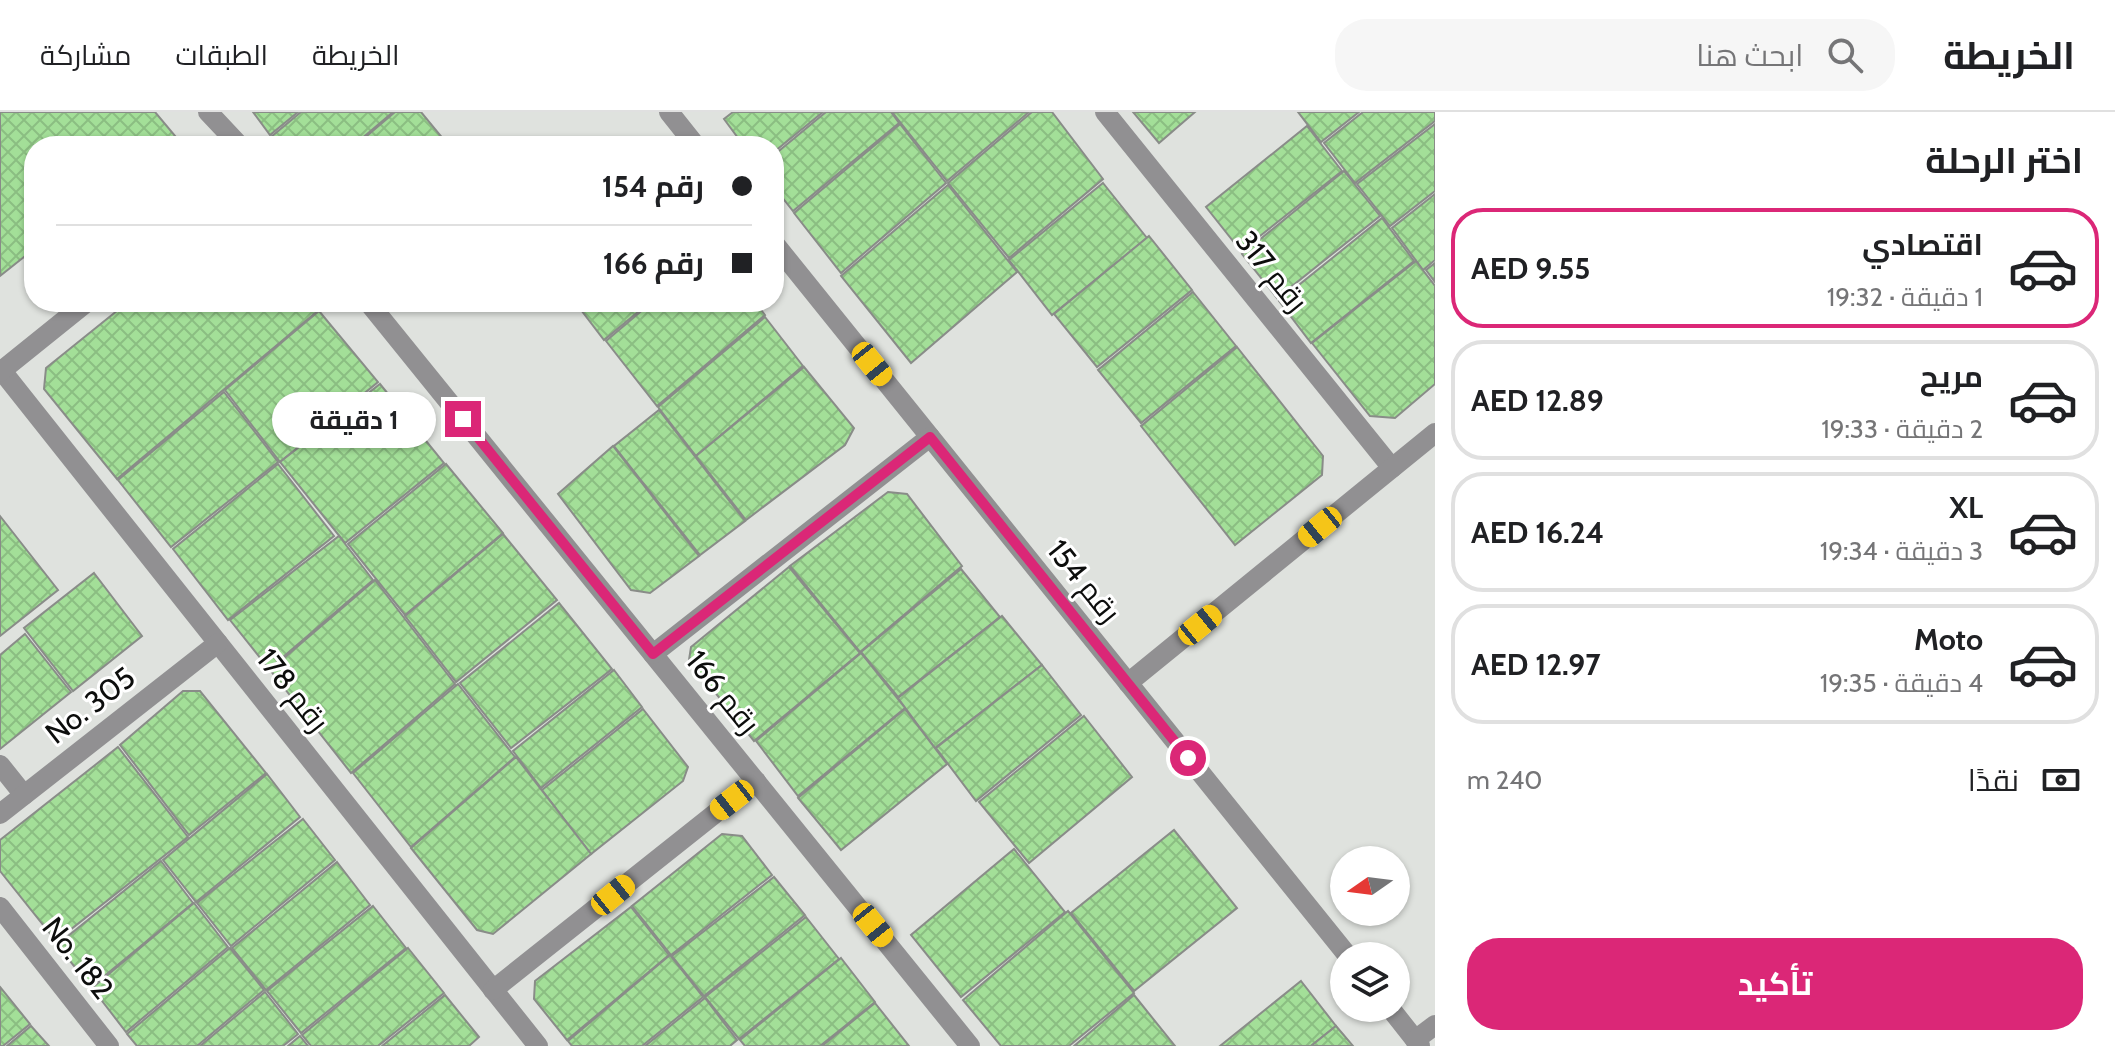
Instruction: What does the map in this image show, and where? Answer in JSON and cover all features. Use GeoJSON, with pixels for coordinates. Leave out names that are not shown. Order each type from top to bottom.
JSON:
{"type":"FeatureCollection","features":[{"type":"Feature","properties":{"kind":"street"},"geometry":{"type":"LineString","coordinates":[[208,112],[231,136]]}},
{"type":"Feature","properties":{"kind":"street"},"geometry":{"type":"LineString","coordinates":[[669,112],[688,136]]}},
{"type":"Feature","properties":{"kind":"street","name":"رقم 317"},"geometry":{"type":"LineString","coordinates":[[1105,112],[1392,468]]}},
{"type":"Feature","properties":{"kind":"street","name":"رقم 154"},"geometry":{"type":"LineString","coordinates":[[784,255],[1337,942]]}},
{"type":"Feature","properties":{"kind":"street"},"geometry":{"type":"LineString","coordinates":[[1,372],[75,312]]}},
{"type":"Feature","properties":{"kind":"street","name":"رقم 166"},"geometry":{"type":"LineString","coordinates":[[376,312],[970,1046]]}},
{"type":"Feature","properties":{"kind":"street","name":"رقم 178"},"geometry":{"type":"LineString","coordinates":[[1,372],[538,1046]]}},
{"type":"Feature","properties":{"kind":"street"},"geometry":{"type":"LineString","coordinates":[[1128,683],[1435,433]]}},
{"type":"Feature","properties":{"kind":"street"},"geometry":{"type":"LineString","coordinates":[[653,654],[930,437]]}},
{"type":"Feature","properties":{"kind":"street","name":"No. 305"},"geometry":{"type":"LineString","coordinates":[[0,814],[218,643]]}},
{"type":"Feature","properties":{"kind":"street"},"geometry":{"type":"LineString","coordinates":[[0,765],[24,795]]}},
{"type":"Feature","properties":{"kind":"street"},"geometry":{"type":"LineString","coordinates":[[493,990],[756,781]]}},
{"type":"Feature","properties":{"kind":"street","name":"No. 182"},"geometry":{"type":"LineString","coordinates":[[0,907],[109,1046]]}},
{"type":"Feature","properties":{"kind":"street"},"geometry":{"type":"LineString","coordinates":[[1401,1022],[1418,1043],[1435,1025]]}},
{"type":"Feature","properties":{"kind":"building"},"geometry":{"type":"Polygon","coordinates":[[[0,112],[155,112],[175,136],[24,136],[24,257],[0,276],[0,112]]]}},
{"type":"Feature","properties":{"kind":"building"},"geometry":{"type":"Polygon","coordinates":[[[253,112],[298,112],[270,135],[253,112]]]}},
{"type":"Feature","properties":{"kind":"building"},"geometry":{"type":"Polygon","coordinates":[[[301,112],[393,112],[365,136],[272,136],[301,112]]]}},
{"type":"Feature","properties":{"kind":"building"},"geometry":{"type":"Polygon","coordinates":[[[395,112],[421,112],[441,136],[367,136],[395,112]]]}},
{"type":"Feature","properties":{"kind":"building"},"geometry":{"type":"Polygon","coordinates":[[[733,112],[823,112],[784,144],[784,136],[737,136],[724,119],[733,112]]]}},
{"type":"Feature","properties":{"kind":"building"},"geometry":{"type":"Polygon","coordinates":[[[826,112],[891,112],[899,123],[793,211],[784,200],[784,147],[826,112]]]}},
{"type":"Feature","properties":{"kind":"building"},"geometry":{"type":"Polygon","coordinates":[[[892,112],[1029,112],[947,181],[892,112]]]}},
{"type":"Feature","properties":{"kind":"building"},"geometry":{"type":"Polygon","coordinates":[[[1032,112],[1052,112],[1103,179],[1009,258],[948,183],[1032,112]]]}},
{"type":"Feature","properties":{"kind":"building"},"geometry":{"type":"Polygon","coordinates":[[[1133,112],[1195,112],[1159,143],[1133,112]]]}},
{"type":"Feature","properties":{"kind":"building"},"geometry":{"type":"Polygon","coordinates":[[[1298,112],[1359,112],[1321,142],[1298,112]]]}},
{"type":"Feature","properties":{"kind":"building"},"geometry":{"type":"Polygon","coordinates":[[[1363,112],[1435,112],[1435,121],[1355,183],[1324,143],[1363,112]]]}},
{"type":"Feature","properties":{"kind":"building"},"geometry":{"type":"Polygon","coordinates":[[[900,124],[946,183],[841,273],[794,213],[900,124]]]}},
{"type":"Feature","properties":{"kind":"building"},"geometry":{"type":"Polygon","coordinates":[[[1435,124],[1435,191],[1390,226],[1357,184],[1435,124]]]}},
{"type":"Feature","properties":{"kind":"building"},"geometry":{"type":"Polygon","coordinates":[[[1307,126],[1342,171],[1241,251],[1206,207],[1307,126]]]}},
{"type":"Feature","properties":{"kind":"building"},"geometry":{"type":"Polygon","coordinates":[[[1344,171],[1380,216],[1277,298],[1242,254],[1344,171]]]}},
{"type":"Feature","properties":{"kind":"building"},"geometry":{"type":"Polygon","coordinates":[[[1103,183],[1147,238],[1052,315],[1009,260],[1103,183]]]}},
{"type":"Feature","properties":{"kind":"building"},"geometry":{"type":"Polygon","coordinates":[[[948,185],[1017,272],[911,363],[841,276],[948,185]]]}},
{"type":"Feature","properties":{"kind":"building"},"geometry":{"type":"Polygon","coordinates":[[[1435,194],[1435,260],[1423,270],[1392,228],[1435,194]]]}},
{"type":"Feature","properties":{"kind":"building"},"geometry":{"type":"Polygon","coordinates":[[[1382,218],[1414,261],[1311,343],[1279,301],[1382,218]]]}},
{"type":"Feature","properties":{"kind":"building"},"geometry":{"type":"Polygon","coordinates":[[[1149,236],[1192,290],[1097,367],[1054,314],[1149,236]]]}},
{"type":"Feature","properties":{"kind":"building"},"geometry":{"type":"Polygon","coordinates":[[[1416,261],[1435,286],[1435,384],[1395,418],[1370,416],[1312,343],[1416,261]]]}},
{"type":"Feature","properties":{"kind":"building"},"geometry":{"type":"Polygon","coordinates":[[[1435,263],[1435,282],[1426,270],[1435,263]]]}},
{"type":"Feature","properties":{"kind":"building"},"geometry":{"type":"Polygon","coordinates":[[[1193,292],[1236,346],[1141,423],[1098,370],[1193,292]]]}},
{"type":"Feature","properties":{"kind":"building"},"geometry":{"type":"Polygon","coordinates":[[[116,312],[316,312],[117,479],[44,389],[46,368],[116,312]]]}},
{"type":"Feature","properties":{"kind":"building"},"geometry":{"type":"Polygon","coordinates":[[[318,312],[378,382],[280,462],[225,390],[318,312]]]}},
{"type":"Feature","properties":{"kind":"building"},"geometry":{"type":"Polygon","coordinates":[[[583,312],[638,312],[604,340],[583,312]]]}},
{"type":"Feature","properties":{"kind":"building"},"geometry":{"type":"Polygon","coordinates":[[[640,312],[763,312],[765,315],[657,406],[606,341],[640,312]]]}},
{"type":"Feature","properties":{"kind":"building"},"geometry":{"type":"Polygon","coordinates":[[[765,317],[803,366],[696,456],[658,407],[765,317]]]}},
{"type":"Feature","properties":{"kind":"building"},"geometry":{"type":"Polygon","coordinates":[[[1237,347],[1323,456],[1322,475],[1235,545],[1141,426],[1237,347]]]}},
{"type":"Feature","properties":{"kind":"building"},"geometry":{"type":"Polygon","coordinates":[[[804,367],[854,428],[845,445],[746,520],[696,456],[804,367]]]}},
{"type":"Feature","properties":{"kind":"building"},"geometry":{"type":"Polygon","coordinates":[[[380,384],[444,463],[345,543],[280,462],[380,384]]]}},
{"type":"Feature","properties":{"kind":"building"},"geometry":{"type":"Polygon","coordinates":[[[224,392],[278,462],[171,547],[118,480],[224,392]]]}},
{"type":"Feature","properties":{"kind":"building"},"geometry":{"type":"Polygon","coordinates":[[[659,410],[745,521],[700,555],[614,446],[659,410]]]}},
{"type":"Feature","properties":{"kind":"building"},"geometry":{"type":"Polygon","coordinates":[[[613,446],[699,556],[650,593],[631,590],[558,494],[613,446]]]}},
{"type":"Feature","properties":{"kind":"building"},"geometry":{"type":"Polygon","coordinates":[[[278,464],[334,536],[228,620],[173,549],[278,464]]]}},
{"type":"Feature","properties":{"kind":"building"},"geometry":{"type":"Polygon","coordinates":[[[446,464],[503,533],[405,615],[348,544],[446,464]]]}},
{"type":"Feature","properties":{"kind":"building"},"geometry":{"type":"Polygon","coordinates":[[[888,492],[907,494],[962,566],[860,652],[790,566],[888,492]]]}},
{"type":"Feature","properties":{"kind":"building"},"geometry":{"type":"Polygon","coordinates":[[[0,516],[58,590],[0,636],[0,516]]]}},
{"type":"Feature","properties":{"kind":"building"},"geometry":{"type":"Polygon","coordinates":[[[503,534],[557,600],[456,682],[405,616],[503,534]]]}},
{"type":"Feature","properties":{"kind":"building"},"geometry":{"type":"Polygon","coordinates":[[[339,536],[373,580],[269,669],[230,620],[339,536]]]}},
{"type":"Feature","properties":{"kind":"building"},"geometry":{"type":"Polygon","coordinates":[[[789,567],[860,653],[754,741],[689,660],[691,647],[789,567]]]}},
{"type":"Feature","properties":{"kind":"building"},"geometry":{"type":"Polygon","coordinates":[[[961,569],[1000,617],[898,697],[861,652],[961,569]]]}},
{"type":"Feature","properties":{"kind":"building"},"geometry":{"type":"Polygon","coordinates":[[[94,573],[142,636],[73,691],[24,628],[94,573]]]}},
{"type":"Feature","properties":{"kind":"building"},"geometry":{"type":"Polygon","coordinates":[[[375,580],[455,684],[351,773],[270,670],[375,580]]]}},
{"type":"Feature","properties":{"kind":"building"},"geometry":{"type":"Polygon","coordinates":[[[559,603],[612,669],[511,748],[460,683],[559,603]]]}},
{"type":"Feature","properties":{"kind":"building"},"geometry":{"type":"Polygon","coordinates":[[[1002,616],[1042,665],[935,748],[898,698],[1002,616]]]}},
{"type":"Feature","properties":{"kind":"building"},"geometry":{"type":"Polygon","coordinates":[[[25,634],[71,692],[0,749],[0,655],[25,634]]]}},
{"type":"Feature","properties":{"kind":"building"},"geometry":{"type":"Polygon","coordinates":[[[861,653],[905,708],[798,796],[756,741],[861,653]]]}},
{"type":"Feature","properties":{"kind":"building"},"geometry":{"type":"Polygon","coordinates":[[[1042,665],[1081,715],[976,801],[936,748],[1042,665]]]}},
{"type":"Feature","properties":{"kind":"building"},"geometry":{"type":"Polygon","coordinates":[[[614,670],[642,707],[541,788],[513,751],[614,670]]]}},
{"type":"Feature","properties":{"kind":"building"},"geometry":{"type":"Polygon","coordinates":[[[458,684],[515,757],[411,847],[353,773],[458,684]]]}},
{"type":"Feature","properties":{"kind":"building"},"geometry":{"type":"Polygon","coordinates":[[[183,691],[200,691],[266,773],[189,835],[120,745],[183,691]]]}},
{"type":"Feature","properties":{"kind":"building"},"geometry":{"type":"Polygon","coordinates":[[[643,709],[688,767],[683,781],[591,854],[542,790],[643,709]]]}},
{"type":"Feature","properties":{"kind":"building"},"geometry":{"type":"Polygon","coordinates":[[[905,709],[947,764],[841,850],[798,798],[905,709]]]}},
{"type":"Feature","properties":{"kind":"building"},"geometry":{"type":"Polygon","coordinates":[[[1084,716],[1132,777],[1029,863],[979,802],[1084,716]]]}},
{"type":"Feature","properties":{"kind":"building"},"geometry":{"type":"Polygon","coordinates":[[[118,747],[188,837],[56,941],[0,871],[0,840],[118,747]]]}},
{"type":"Feature","properties":{"kind":"building"},"geometry":{"type":"Polygon","coordinates":[[[516,757],[591,854],[493,934],[477,930],[411,848],[516,757]]]}},
{"type":"Feature","properties":{"kind":"building"},"geometry":{"type":"Polygon","coordinates":[[[267,774],[300,817],[196,902],[163,860],[267,774]]]}},
{"type":"Feature","properties":{"kind":"building"},"geometry":{"type":"Polygon","coordinates":[[[303,819],[335,860],[231,946],[197,903],[303,819]]]}},
{"type":"Feature","properties":{"kind":"building"},"geometry":{"type":"Polygon","coordinates":[[[1174,830],[1237,908],[1134,991],[1071,913],[1174,830]]]}},
{"type":"Feature","properties":{"kind":"building"},"geometry":{"type":"Polygon","coordinates":[[[722,834],[742,836],[772,875],[671,955],[632,906],[722,834]]]}},
{"type":"Feature","properties":{"kind":"building"},"geometry":{"type":"Polygon","coordinates":[[[1014,849],[1065,912],[961,997],[911,935],[1014,849]]]}},
{"type":"Feature","properties":{"kind":"building"},"geometry":{"type":"Polygon","coordinates":[[[161,861],[193,903],[91,987],[57,945],[161,861]]]}},
{"type":"Feature","properties":{"kind":"building"},"geometry":{"type":"Polygon","coordinates":[[[337,862],[370,905],[266,990],[232,948],[337,862]]]}},
{"type":"Feature","properties":{"kind":"building"},"geometry":{"type":"Polygon","coordinates":[[[774,877],[805,915],[704,996],[672,956],[774,877]]]}},
{"type":"Feature","properties":{"kind":"building"},"geometry":{"type":"Polygon","coordinates":[[[194,903],[228,947],[126,1032],[92,988],[194,903]]]}},
{"type":"Feature","properties":{"kind":"building"},"geometry":{"type":"Polygon","coordinates":[[[373,906],[406,948],[301,1033],[267,991],[373,906]]]}},
{"type":"Feature","properties":{"kind":"building"},"geometry":{"type":"Polygon","coordinates":[[[631,907],[669,955],[567,1040],[534,999],[535,981],[631,907]]]}},
{"type":"Feature","properties":{"kind":"building"},"geometry":{"type":"Polygon","coordinates":[[[1068,911],[1134,993],[1069,1046],[1001,1046],[963,1000],[1068,911]]]}},
{"type":"Feature","properties":{"kind":"building"},"geometry":{"type":"Polygon","coordinates":[[[806,917],[839,959],[739,1039],[705,997],[806,917]]]}},
{"type":"Feature","properties":{"kind":"building"},"geometry":{"type":"Polygon","coordinates":[[[230,948],[264,990],[197,1046],[137,1046],[127,1034],[230,948]]]}},
{"type":"Feature","properties":{"kind":"building"},"geometry":{"type":"Polygon","coordinates":[[[408,948],[444,993],[378,1046],[311,1046],[302,1035],[408,948]]]}},
{"type":"Feature","properties":{"kind":"building"},"geometry":{"type":"Polygon","coordinates":[[[670,955],[703,997],[642,1046],[572,1046],[568,1041],[670,955]]]}},
{"type":"Feature","properties":{"kind":"building"},"geometry":{"type":"Polygon","coordinates":[[[841,958],[875,1002],[820,1046],[745,1046],[740,1040],[841,958]]]}},
{"type":"Feature","properties":{"kind":"building"},"geometry":{"type":"Polygon","coordinates":[[[1301,981],[1336,1026],[1311,1046],[1220,1046],[1301,981]]]}},
{"type":"Feature","properties":{"kind":"building"},"geometry":{"type":"Polygon","coordinates":[[[0,987],[30,1024],[3,1046],[0,1046],[0,987]]]}},
{"type":"Feature","properties":{"kind":"building"},"geometry":{"type":"Polygon","coordinates":[[[265,992],[298,1034],[283,1046],[200,1046],[265,992]]]}},
{"type":"Feature","properties":{"kind":"building"},"geometry":{"type":"Polygon","coordinates":[[[445,995],[479,1037],[469,1046],[382,1046],[445,995]]]}},
{"type":"Feature","properties":{"kind":"building"},"geometry":{"type":"Polygon","coordinates":[[[1134,995],[1175,1046],[1074,1046],[1134,995]]]}},
{"type":"Feature","properties":{"kind":"building"},"geometry":{"type":"Polygon","coordinates":[[[705,998],[737,1040],[730,1046],[645,1046],[705,998]]]}},
{"type":"Feature","properties":{"kind":"building"},"geometry":{"type":"Polygon","coordinates":[[[875,1003],[909,1046],[822,1046],[875,1003]]]}},
{"type":"Feature","properties":{"kind":"building"},"geometry":{"type":"Polygon","coordinates":[[[31,1026],[49,1046],[7,1046],[31,1026]]]}},
{"type":"Feature","properties":{"kind":"building"},"geometry":{"type":"Polygon","coordinates":[[[1336,1026],[1353,1046],[1311,1046],[1336,1026]]]}},
{"type":"Feature","properties":{"kind":"building"},"geometry":{"type":"Polygon","coordinates":[[[300,1036],[308,1046],[288,1046],[300,1036]]]}},
{"type":"Feature","properties":{"kind":"route"},"geometry":{"type":"LineString","coordinates":[[463,419],[653,654],[930,437],[1188,758]]}}]}
